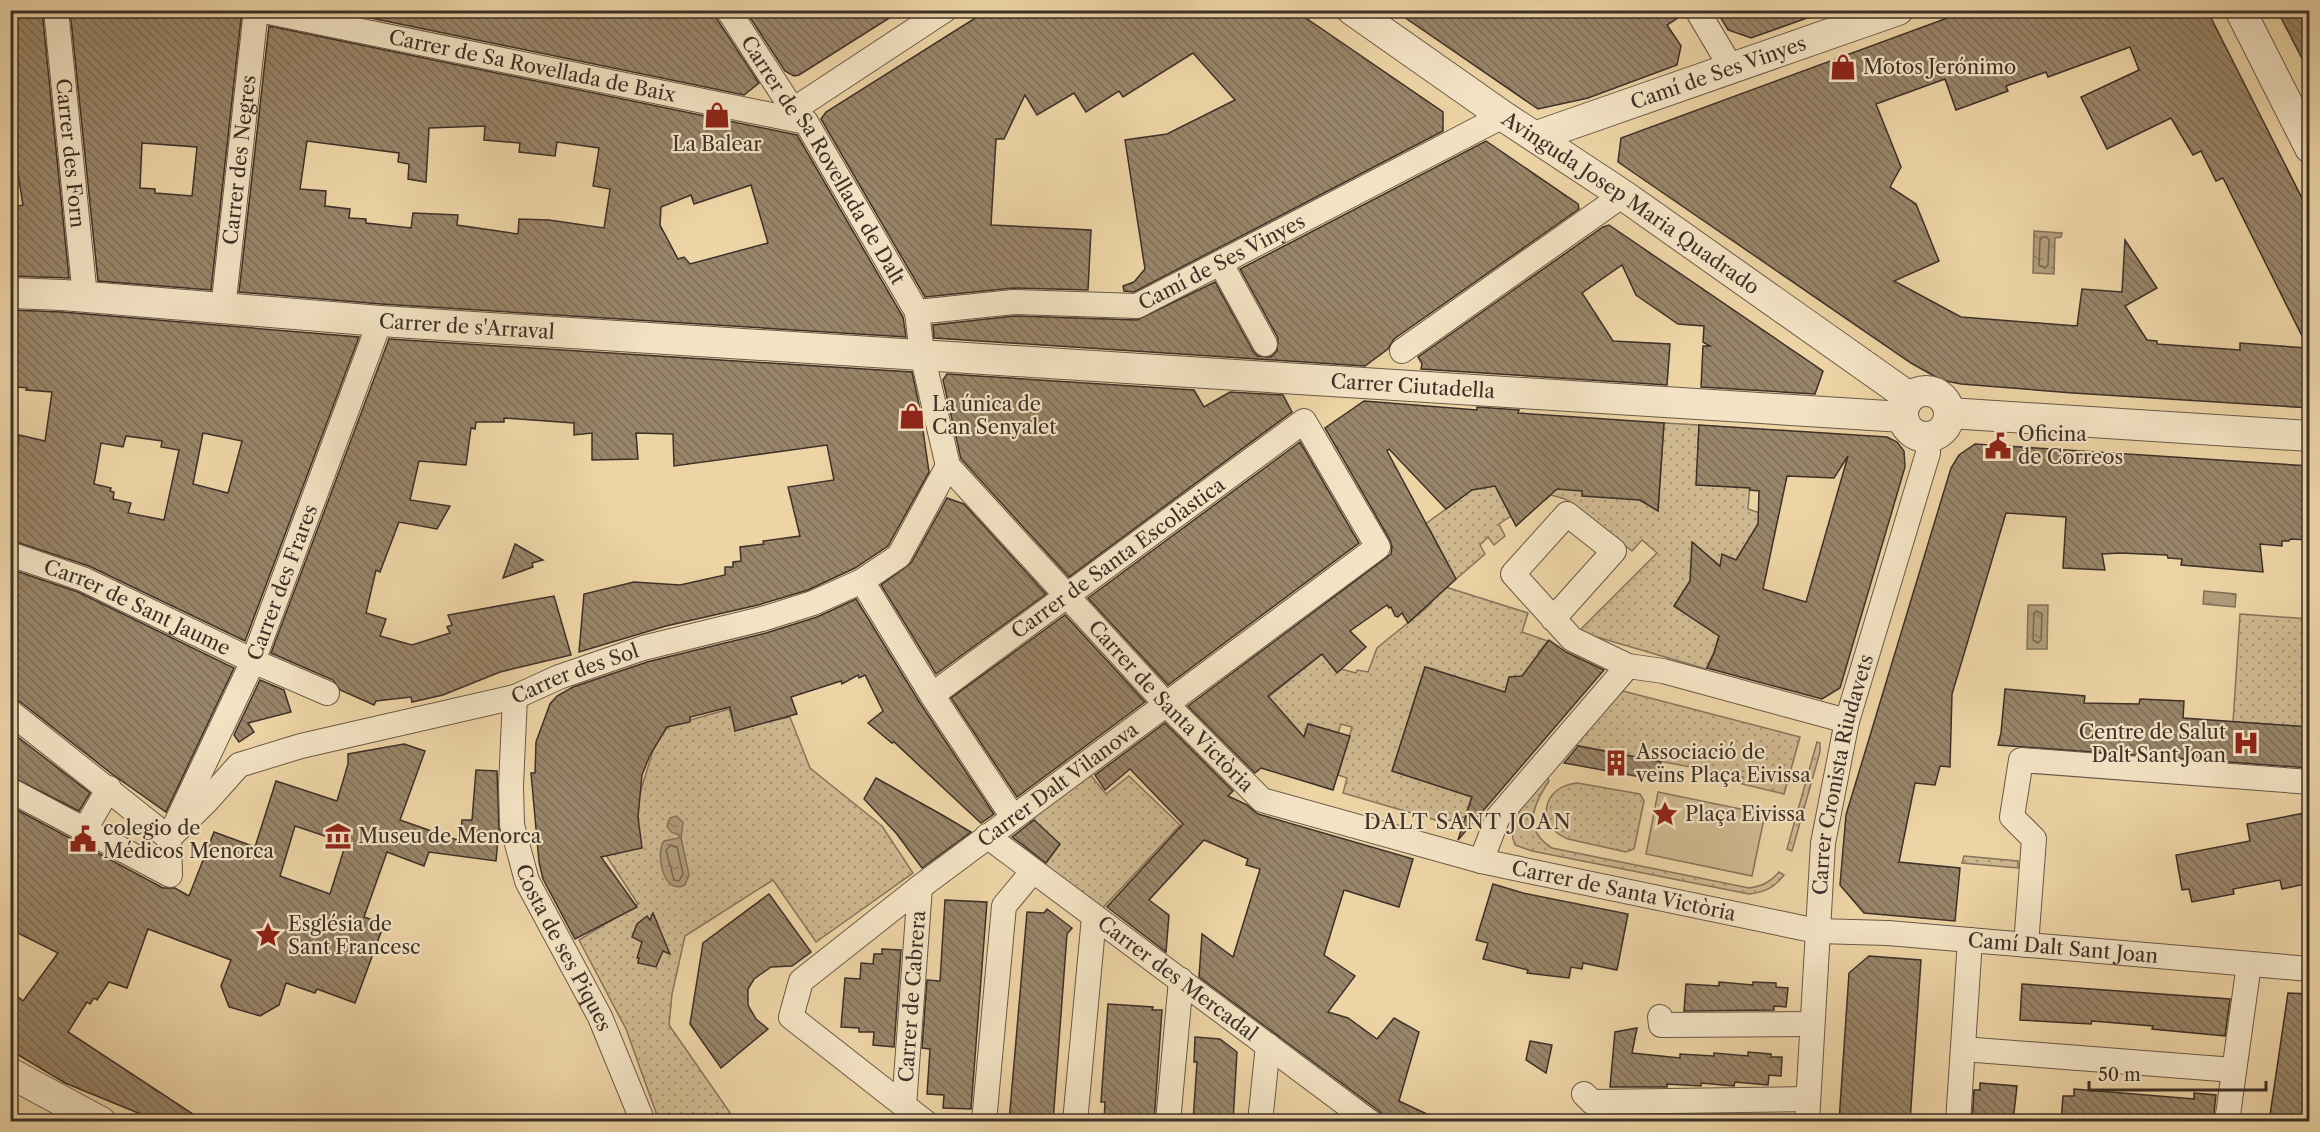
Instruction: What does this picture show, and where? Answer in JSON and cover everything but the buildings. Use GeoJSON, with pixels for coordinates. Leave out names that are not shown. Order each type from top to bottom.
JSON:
{"type":"FeatureCollection","features":[{"type":"Feature","properties":{"kind":"street","name":"Carrer des Forn"},"geometry":{"type":"LineString","coordinates":[[56,10],[85,297]]}},
{"type":"Feature","properties":{"kind":"street","name":"Carrer de Sa Rovellada de Baix"},"geometry":{"type":"LineString","coordinates":[[257,10],[800,116]]}},
{"type":"Feature","properties":{"kind":"street","name":"Carrer des Negres"},"geometry":{"type":"LineString","coordinates":[[223,309],[257,10]]}},
{"type":"Feature","properties":{"kind":"street","name":"Carrer de Sa Rovellada de Dalt"},"geometry":{"type":"LineString","coordinates":[[728,10],[800,116],[917,312]]}},
{"type":"Feature","properties":{"kind":"street"},"geometry":{"type":"LineString","coordinates":[[800,116],[945,10]]}},
{"type":"Feature","properties":{"kind":"street","name":"Avinguda Josep Maria Quadrado"},"geometry":{"type":"LineString","coordinates":[[1352,10],[1503,116],[1537,136],[1623,195],[1906,407]]}},
{"type":"Feature","properties":{"kind":"street"},"geometry":{"type":"LineString","coordinates":[[1697,10],[1732,69]]}},
{"type":"Feature","properties":{"kind":"street","name":"Camí de Ses Vinyes"},"geometry":{"type":"LineString","coordinates":[[1537,136],[1898,10]]}},
{"type":"Feature","properties":{"kind":"street"},"geometry":{"type":"LineString","coordinates":[[2240,10],[2310,148]]}},
{"type":"Feature","properties":{"kind":"street","name":"Camí de Ses Vinyes"},"geometry":{"type":"LineString","coordinates":[[917,312],[1014,302],[1137,306],[1503,116]]}},
{"type":"Feature","properties":{"kind":"street"},"geometry":{"type":"LineString","coordinates":[[1402,351],[1623,195]]}},
{"type":"Feature","properties":{"kind":"street"},"geometry":{"type":"LineString","coordinates":[[1221,264],[1265,344]]}},
{"type":"Feature","properties":{"kind":"street","name":"Carrer de s'Arraval"},"geometry":{"type":"LineString","coordinates":[[10,293],[380,321],[922,354]]}},
{"type":"Feature","properties":{"kind":"street","name":"Carrer de Santa Victòria"},"geometry":{"type":"LineString","coordinates":[[917,312],[922,354],[948,466],[1167,705],[1262,800],[1481,861],[1817,931]]}},
{"type":"Feature","properties":{"kind":"street","name":"Carrer des Frares"},"geometry":{"type":"LineString","coordinates":[[169,838],[253,661],[380,321]]}},
{"type":"Feature","properties":{"kind":"street","name":"Carrer Ciutadella"},"geometry":{"type":"LineString","coordinates":[[922,354],[1271,378],[1906,407]]}},
{"type":"Feature","properties":{"kind":"street"},"geometry":{"type":"LineString","coordinates":[[1923,391],[1938,393],[1948,405],[1949,413],[1946,426],[1941,432],[1928,437],[1914,434],[1904,424],[1906,407],[1923,391]]}},
{"type":"Feature","properties":{"kind":"street"},"geometry":{"type":"LineString","coordinates":[[1949,413],[2310,436]]}},
{"type":"Feature","properties":{"kind":"street","name":"Carrer de Santa Escolàstica"},"geometry":{"type":"LineString","coordinates":[[932,695],[1304,421],[1378,547]]}},
{"type":"Feature","properties":{"kind":"street","name":"Carrer Cronista Riudavets"},"geometry":{"type":"LineString","coordinates":[[1808,1110],[1823,843],[1847,721],[1929,453],[1928,437]]}},
{"type":"Feature","properties":{"kind":"street","name":"Carrer des Sol"},"geometry":{"type":"LineString","coordinates":[[169,838],[239,765],[301,746],[515,697],[558,677],[643,648],[803,607],[862,581],[899,556],[948,466]]}},
{"type":"Feature","properties":{"kind":"street","name":"Carrer Dalt Vilanova"},"geometry":{"type":"LineString","coordinates":[[904,1106],[790,1017],[801,981],[987,836],[1378,547]]}},
{"type":"Feature","properties":{"kind":"street","name":"Carrer de Sant Jaume"},"geometry":{"type":"LineString","coordinates":[[10,554],[83,579],[253,661],[327,693]]}},
{"type":"Feature","properties":{"kind":"street"},"geometry":{"type":"LineString","coordinates":[[862,581],[932,695],[1013,817]]}},
{"type":"Feature","properties":{"kind":"street"},"geometry":{"type":"LineString","coordinates":[[1553,619],[1572,639],[1628,666],[1663,672],[1847,721]]}},
{"type":"Feature","properties":{"kind":"street"},"geometry":{"type":"LineString","coordinates":[[1481,861],[1498,817],[1628,666]]}},
{"type":"Feature","properties":{"kind":"street","name":"Costa de ses Piques"},"geometry":{"type":"LineString","coordinates":[[515,697],[511,786],[513,825],[527,881],[600,1017],[643,1122]]}},
{"type":"Feature","properties":{"kind":"street"},"geometry":{"type":"LineString","coordinates":[[10,712],[109,788],[169,838],[170,876],[10,790]]}},
{"type":"Feature","properties":{"kind":"street"},"geometry":{"type":"LineString","coordinates":[[2026,945],[2034,839],[2012,817],[2022,760],[2310,782]]}},
{"type":"Feature","properties":{"kind":"street"},"geometry":{"type":"LineString","coordinates":[[84,831],[109,788]]}},
{"type":"Feature","properties":{"kind":"street","name":"Carrer des Mercadal"},"geometry":{"type":"LineString","coordinates":[[987,836],[1268,1045],[1350,1114],[1370,1122]]}},
{"type":"Feature","properties":{"kind":"street"},"geometry":{"type":"LineString","coordinates":[[984,1122],[1004,906],[1033,871]]}},
{"type":"Feature","properties":{"kind":"street","name":"Carrer de Cabrera"},"geometry":{"type":"LineString","coordinates":[[904,1106],[920,887]]}},
{"type":"Feature","properties":{"kind":"street"},"geometry":{"type":"LineString","coordinates":[[1075,1122],[1094,917]]}},
{"type":"Feature","properties":{"kind":"street","name":"Camí Dalt Sant Joan"},"geometry":{"type":"LineString","coordinates":[[1817,931],[1888,933],[2310,969]]}},
{"type":"Feature","properties":{"kind":"street"},"geometry":{"type":"LineString","coordinates":[[1958,1122],[1970,940]]}},
{"type":"Feature","properties":{"kind":"street"},"geometry":{"type":"LineString","coordinates":[[2227,1122],[2249,964]]}},
{"type":"Feature","properties":{"kind":"street"},"geometry":{"type":"LineString","coordinates":[[1168,1122],[1180,980]]}},
{"type":"Feature","properties":{"kind":"street"},"geometry":{"type":"LineString","coordinates":[[1659,1017],[1661,1025],[1812,1024]]}},
{"type":"Feature","properties":{"kind":"street"},"geometry":{"type":"LineString","coordinates":[[1260,1122],[1268,1045]]}},
{"type":"Feature","properties":{"kind":"street"},"geometry":{"type":"LineString","coordinates":[[1963,1049],[2234,1071]]}},
{"type":"Feature","properties":{"kind":"street"},"geometry":{"type":"LineString","coordinates":[[10,1073],[100,1122]]}},
{"type":"Feature","properties":{"kind":"street"},"geometry":{"type":"LineString","coordinates":[[1584,1094],[1592,1102],[1808,1110]]}},
{"type":"Feature","properties":{"kind":"street"},"geometry":{"type":"LineString","coordinates":[[904,1106],[926,1122]]}},
{"type":"Feature","properties":{"kind":"shaded area"},"geometry":{"type":"Polygon","coordinates":[[[1664,423],[1699,425],[1697,485],[1750,485],[1748,509],[1765,515],[1736,560],[1720,566],[1693,543],[1694,575],[1674,606],[1719,636],[1706,669],[1583,633],[1582,628],[1657,553],[1642,540],[1632,551],[1565,499],[1551,495],[1544,501],[1500,496],[1511,516],[1499,524],[1505,536],[1494,545],[1488,537],[1480,545],[1485,554],[1456,579],[1429,528],[1424,525],[1457,501],[1445,480],[1473,474],[1481,489],[1485,487],[1484,475],[1640,500],[1658,511],[1664,423]]]}},
{"type":"Feature","properties":{"kind":"shaded area"},"geometry":{"type":"Polygon","coordinates":[[[1436,584],[1528,613],[1522,632],[1548,641],[1538,653],[1547,662],[1530,681],[1522,675],[1516,683],[1509,678],[1506,688],[1517,697],[1410,744],[1434,669],[1425,667],[1392,771],[1472,796],[1465,817],[1442,822],[1343,793],[1347,778],[1338,775],[1352,727],[1341,724],[1338,733],[1308,724],[1304,736],[1277,727],[1250,712],[1322,654],[1337,672],[1341,669],[1356,673],[1357,670],[1368,672],[1377,648],[1431,604],[1423,594],[1436,584]]]}},
{"type":"Feature","properties":{"kind":"shaded area"},"geometry":{"type":"Polygon","coordinates":[[[2240,614],[2309,619],[2309,727],[2233,722],[2240,614]]]}},
{"type":"Feature","properties":{"kind":"shaded area"},"geometry":{"type":"Polygon","coordinates":[[[1623,691],[1800,737],[1784,794],[1742,784],[1743,777],[1575,745],[1617,695],[1623,691]]]}},
{"type":"Feature","properties":{"kind":"shaded area"},"geometry":{"type":"Polygon","coordinates":[[[729,709],[736,729],[790,717],[810,768],[882,826],[913,873],[816,942],[773,880],[685,936],[672,994],[669,1025],[731,1114],[711,1121],[659,1121],[626,1029],[579,940],[638,904],[571,802],[631,823],[657,737],[669,726],[729,709]]]}},
{"type":"Feature","properties":{"kind":"shaded area"},"geometry":{"type":"Polygon","coordinates":[[[1817,742],[1820,743],[1820,752],[1792,851],[1787,849],[1817,742]]]}},
{"type":"Feature","properties":{"kind":"shaded area"},"geometry":{"type":"Polygon","coordinates":[[[1088,772],[1106,794],[1129,776],[1180,825],[1101,910],[1044,864],[1056,844],[1024,816],[1088,772]]]}},
{"type":"Feature","properties":{"kind":"shaded area"},"geometry":{"type":"Polygon","coordinates":[[[1547,776],[1549,781],[1538,799],[1533,816],[1537,833],[1552,848],[1749,888],[1766,883],[1779,872],[1784,875],[1769,889],[1749,894],[1532,851],[1515,845],[1512,835],[1515,816],[1526,799],[1547,776]]]}},
{"type":"Feature","properties":{"kind":"shaded area"},"geometry":{"type":"Polygon","coordinates":[[[1577,783],[1640,794],[1644,801],[1634,849],[1626,852],[1568,839],[1557,833],[1550,825],[1547,807],[1550,799],[1556,791],[1577,783]]]}},
{"type":"Feature","properties":{"kind":"shaded area"},"geometry":{"type":"Polygon","coordinates":[[[1658,792],[1765,814],[1752,876],[1646,854],[1658,792]]]}},
{"type":"Feature","properties":{"kind":"shaded area"},"geometry":{"type":"Polygon","coordinates":[[[1964,856],[2018,861],[2018,868],[1962,863],[1964,856]]]}},
{"type":"Feature","properties":{"kind":"water"},"geometry":{"type":"Polygon","coordinates":[[[2034,231],[2062,233],[2061,237],[2055,238],[2054,274],[2033,273],[2034,231]]]}},
{"type":"Feature","properties":{"kind":"water"},"geometry":{"type":"Polygon","coordinates":[[[2204,591],[2236,594],[2235,607],[2203,604],[2204,591]]]}},
{"type":"Feature","properties":{"kind":"water"},"geometry":{"type":"Polygon","coordinates":[[[2028,605],[2048,605],[2047,649],[2027,649],[2028,605]]]}},
{"type":"Feature","properties":{"kind":"water"},"geometry":{"type":"Polygon","coordinates":[[[676,816],[683,822],[681,838],[689,875],[685,885],[677,887],[666,879],[660,854],[664,841],[679,838],[679,835],[671,832],[667,826],[670,818],[676,816]]]}},
{"type":"Feature","properties":{"kind":"place","name":"Motos Jerónimo"},"geometry":{"type":"Point","coordinates":[1843,67]}},
{"type":"Feature","properties":{"kind":"place","name":"La Balear"},"geometry":{"type":"Point","coordinates":[717,115]}},
{"type":"Feature","properties":{"kind":"place","name":"La única de Can Senyalet"},"geometry":{"type":"Point","coordinates":[912,416]}},
{"type":"Feature","properties":{"kind":"place","name":"Oficina de Correos"},"geometry":{"type":"Point","coordinates":[1998,446]}},
{"type":"Feature","properties":{"kind":"place","name":"Centre de Salut Dalt Sant Joan"},"geometry":{"type":"Point","coordinates":[2246,743]}},
{"type":"Feature","properties":{"kind":"place","name":"Associació de veïns Plaça Eivissa"},"geometry":{"type":"Point","coordinates":[1616,763]}},
{"type":"Feature","properties":{"kind":"place","name":"Plaça Eivissa"},"geometry":{"type":"Point","coordinates":[1665,814]}},
{"type":"Feature","properties":{"kind":"place","name":"Museu de Menorca"},"geometry":{"type":"Point","coordinates":[338,836]}},
{"type":"Feature","properties":{"kind":"place","name":"colegio de Médicos Menorca"},"geometry":{"type":"Point","coordinates":[83,839]}},
{"type":"Feature","properties":{"kind":"place","name":"Església de Sant Francesc"},"geometry":{"type":"Point","coordinates":[268,935]}},
{"type":"Feature","properties":{"kind":"district","name":"DALT SANT JOAN"},"geometry":{"type":"Point","coordinates":[1468,821]}}]}
